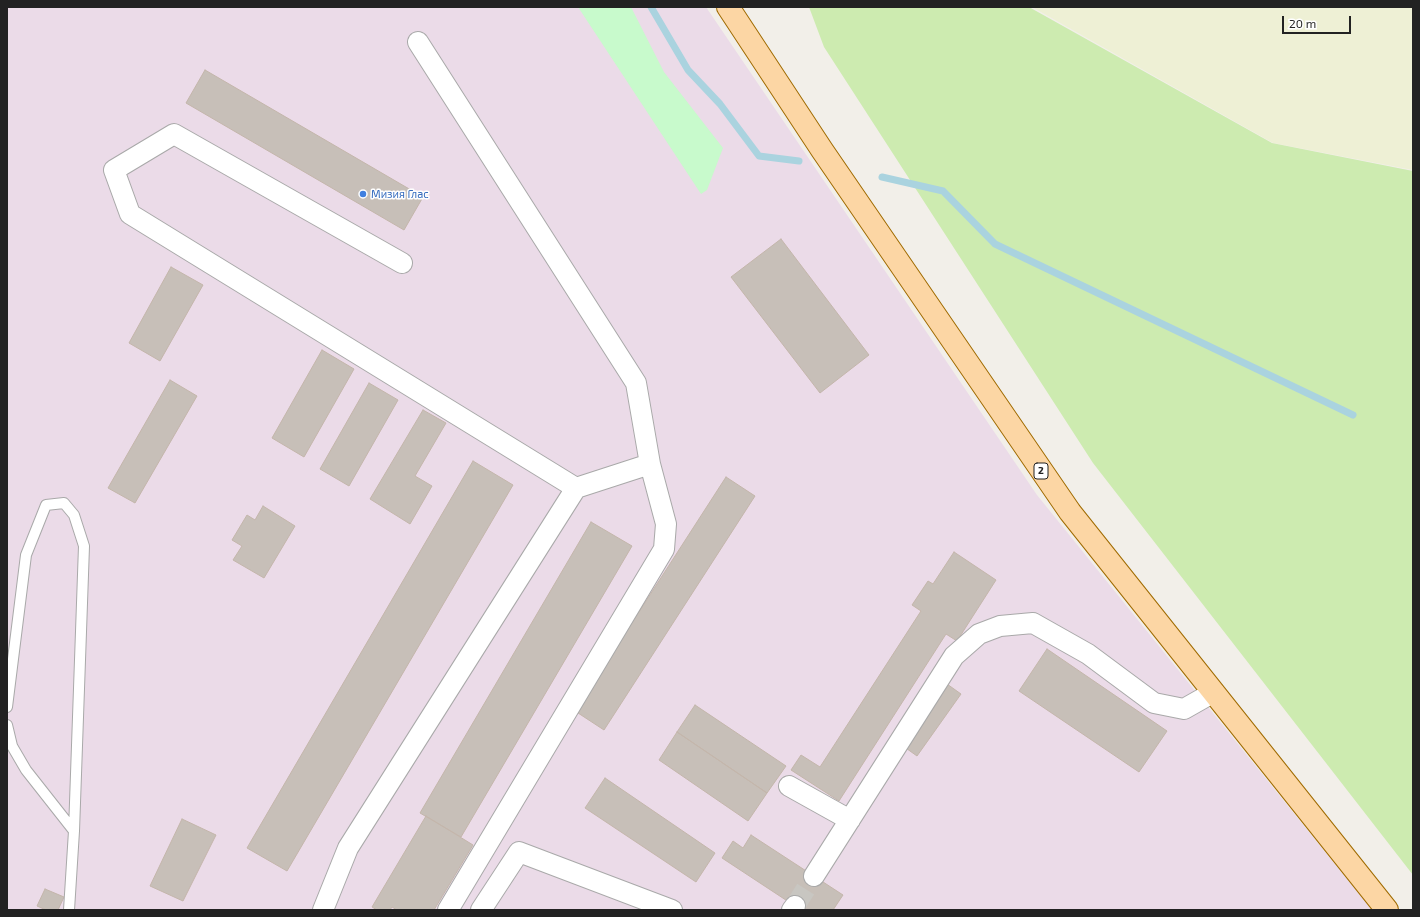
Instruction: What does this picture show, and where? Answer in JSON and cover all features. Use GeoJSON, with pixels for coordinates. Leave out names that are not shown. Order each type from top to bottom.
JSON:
{"type":"FeatureCollection","features":[{"type":"Feature","properties":{"kind":"main road","name":"2"},"geometry":{"type":"LineString","coordinates":[[728,7],[822,150],[1070,512],[1387,910]]}},
{"type":"Feature","properties":{"kind":"street"},"geometry":{"type":"LineString","coordinates":[[418,42],[636,383],[650,464],[666,524],[664,549],[448,910]]}},
{"type":"Feature","properties":{"kind":"street"},"geometry":{"type":"LineString","coordinates":[[402,263],[174,134],[114,170],[130,214],[576,488]]}},
{"type":"Feature","properties":{"kind":"street"},"geometry":{"type":"LineString","coordinates":[[323,910],[348,848],[576,488],[650,464]]}},
{"type":"Feature","properties":{"kind":"street"},"geometry":{"type":"LineString","coordinates":[[814,876],[954,656],[979,634],[1000,626],[1033,623],[1088,654],[1154,703],[1184,709],[1214,692]]}},
{"type":"Feature","properties":{"kind":"street"},"geometry":{"type":"LineString","coordinates":[[789,786],[850,820]]}},
{"type":"Feature","properties":{"kind":"street"},"geometry":{"type":"LineString","coordinates":[[481,910],[519,852],[672,910]]}},
{"type":"Feature","properties":{"kind":"lane"},"geometry":{"type":"LineString","coordinates":[[7,707],[26,555],[46,505],[64,503],[74,515],[84,546],[74,831],[69,910]]}},
{"type":"Feature","properties":{"kind":"lane"},"geometry":{"type":"LineString","coordinates":[[7,725],[12,746],[26,770],[74,831]]}},
{"type":"Feature","properties":{"kind":"shaded area"},"geometry":{"type":"Polygon","coordinates":[[[7,7],[706,7],[1037,495],[1372,910],[7,910],[7,7]]]}},
{"type":"Feature","properties":{"kind":"green space"},"geometry":{"type":"Polygon","coordinates":[[[578,7],[631,7],[664,72],[723,148],[707,190],[701,194],[578,7]]]}},
{"type":"Feature","properties":{"kind":"green space"},"geometry":{"type":"Polygon","coordinates":[[[809,7],[1029,7],[1272,143],[1413,171],[1413,875],[1093,463],[824,47],[809,7]]]}},
{"type":"Feature","properties":{"kind":"green space"},"geometry":{"type":"Polygon","coordinates":[[[1032,7],[1413,7],[1413,170],[1273,143],[1032,7]]]}},
{"type":"Feature","properties":{"kind":"building"},"geometry":{"type":"Polygon","coordinates":[[[205,70],[423,197],[404,230],[186,103],[205,70]]]}},
{"type":"Feature","properties":{"kind":"building"},"geometry":{"type":"Polygon","coordinates":[[[781,239],[869,355],[820,393],[731,277],[781,239]]]}},
{"type":"Feature","properties":{"kind":"building"},"geometry":{"type":"Polygon","coordinates":[[[171,267],[203,285],[160,361],[129,343],[171,267]]]}},
{"type":"Feature","properties":{"kind":"building"},"geometry":{"type":"Polygon","coordinates":[[[322,350],[354,369],[304,457],[272,438],[322,350]]]}},
{"type":"Feature","properties":{"kind":"building"},"geometry":{"type":"Polygon","coordinates":[[[170,380],[197,396],[135,503],[108,488],[170,380]]]}},
{"type":"Feature","properties":{"kind":"building"},"geometry":{"type":"Polygon","coordinates":[[[369,383],[398,400],[349,486],[320,469],[369,383]]]}},
{"type":"Feature","properties":{"kind":"building"},"geometry":{"type":"Polygon","coordinates":[[[423,410],[446,423],[415,476],[432,486],[410,524],[370,499],[423,410]]]}},
{"type":"Feature","properties":{"kind":"building"},"geometry":{"type":"Polygon","coordinates":[[[473,461],[513,485],[287,871],[247,848],[473,461]]]}},
{"type":"Feature","properties":{"kind":"building"},"geometry":{"type":"Polygon","coordinates":[[[726,477],[755,496],[604,730],[575,711],[726,477]]]}},
{"type":"Feature","properties":{"kind":"building"},"geometry":{"type":"Polygon","coordinates":[[[263,506],[295,526],[264,578],[233,560],[242,546],[232,540],[247,515],[255,520],[263,506]]]}},
{"type":"Feature","properties":{"kind":"building"},"geometry":{"type":"Polygon","coordinates":[[[591,522],[632,546],[461,837],[420,813],[591,522]]]}},
{"type":"Feature","properties":{"kind":"building"},"geometry":{"type":"Polygon","coordinates":[[[954,552],[996,580],[957,641],[946,634],[839,801],[791,770],[801,755],[820,767],[921,611],[912,605],[928,581],[933,584],[954,552]]]}},
{"type":"Feature","properties":{"kind":"building"},"geometry":{"type":"Polygon","coordinates":[[[1047,649],[1167,731],[1139,772],[1019,691],[1047,649]]]}},
{"type":"Feature","properties":{"kind":"building"},"geometry":{"type":"Polygon","coordinates":[[[947,684],[961,694],[917,756],[903,746],[947,684]]]}},
{"type":"Feature","properties":{"kind":"building"},"geometry":{"type":"Polygon","coordinates":[[[695,705],[786,766],[767,793],[677,732],[695,705]]]}},
{"type":"Feature","properties":{"kind":"building"},"geometry":{"type":"Polygon","coordinates":[[[677,732],[767,793],[748,821],[659,760],[677,732]]]}},
{"type":"Feature","properties":{"kind":"building"},"geometry":{"type":"Polygon","coordinates":[[[605,778],[715,853],[696,882],[585,808],[605,778]]]}},
{"type":"Feature","properties":{"kind":"building"},"geometry":{"type":"Polygon","coordinates":[[[426,816],[473,845],[434,910],[397,910],[392,907],[390,910],[377,910],[372,907],[426,816]]]}},
{"type":"Feature","properties":{"kind":"building"},"geometry":{"type":"Polygon","coordinates":[[[182,819],[216,835],[183,901],[150,886],[182,819]]]}},
{"type":"Feature","properties":{"kind":"building"},"geometry":{"type":"Polygon","coordinates":[[[751,835],[843,895],[833,910],[801,910],[722,858],[733,841],[743,848],[751,835]]]}},
{"type":"Feature","properties":{"kind":"building"},"geometry":{"type":"Polygon","coordinates":[[[45,889],[64,897],[58,910],[46,910],[37,906],[45,889]]]}},
{"type":"Feature","properties":{"kind":"waterway"},"geometry":{"type":"LineString","coordinates":[[651,7],[688,70],[720,104],[759,156],[799,161]]}},
{"type":"Feature","properties":{"kind":"waterway"},"geometry":{"type":"LineString","coordinates":[[882,177],[943,191],[995,244],[1353,415]]}},
{"type":"Feature","properties":{"kind":"tunnel"},"geometry":{"type":"LineString","coordinates":[[795,906],[814,876]]}},
{"type":"Feature","properties":{"kind":"place","name":"Мизия Глас"},"geometry":{"type":"Point","coordinates":[363,194]}}]}
